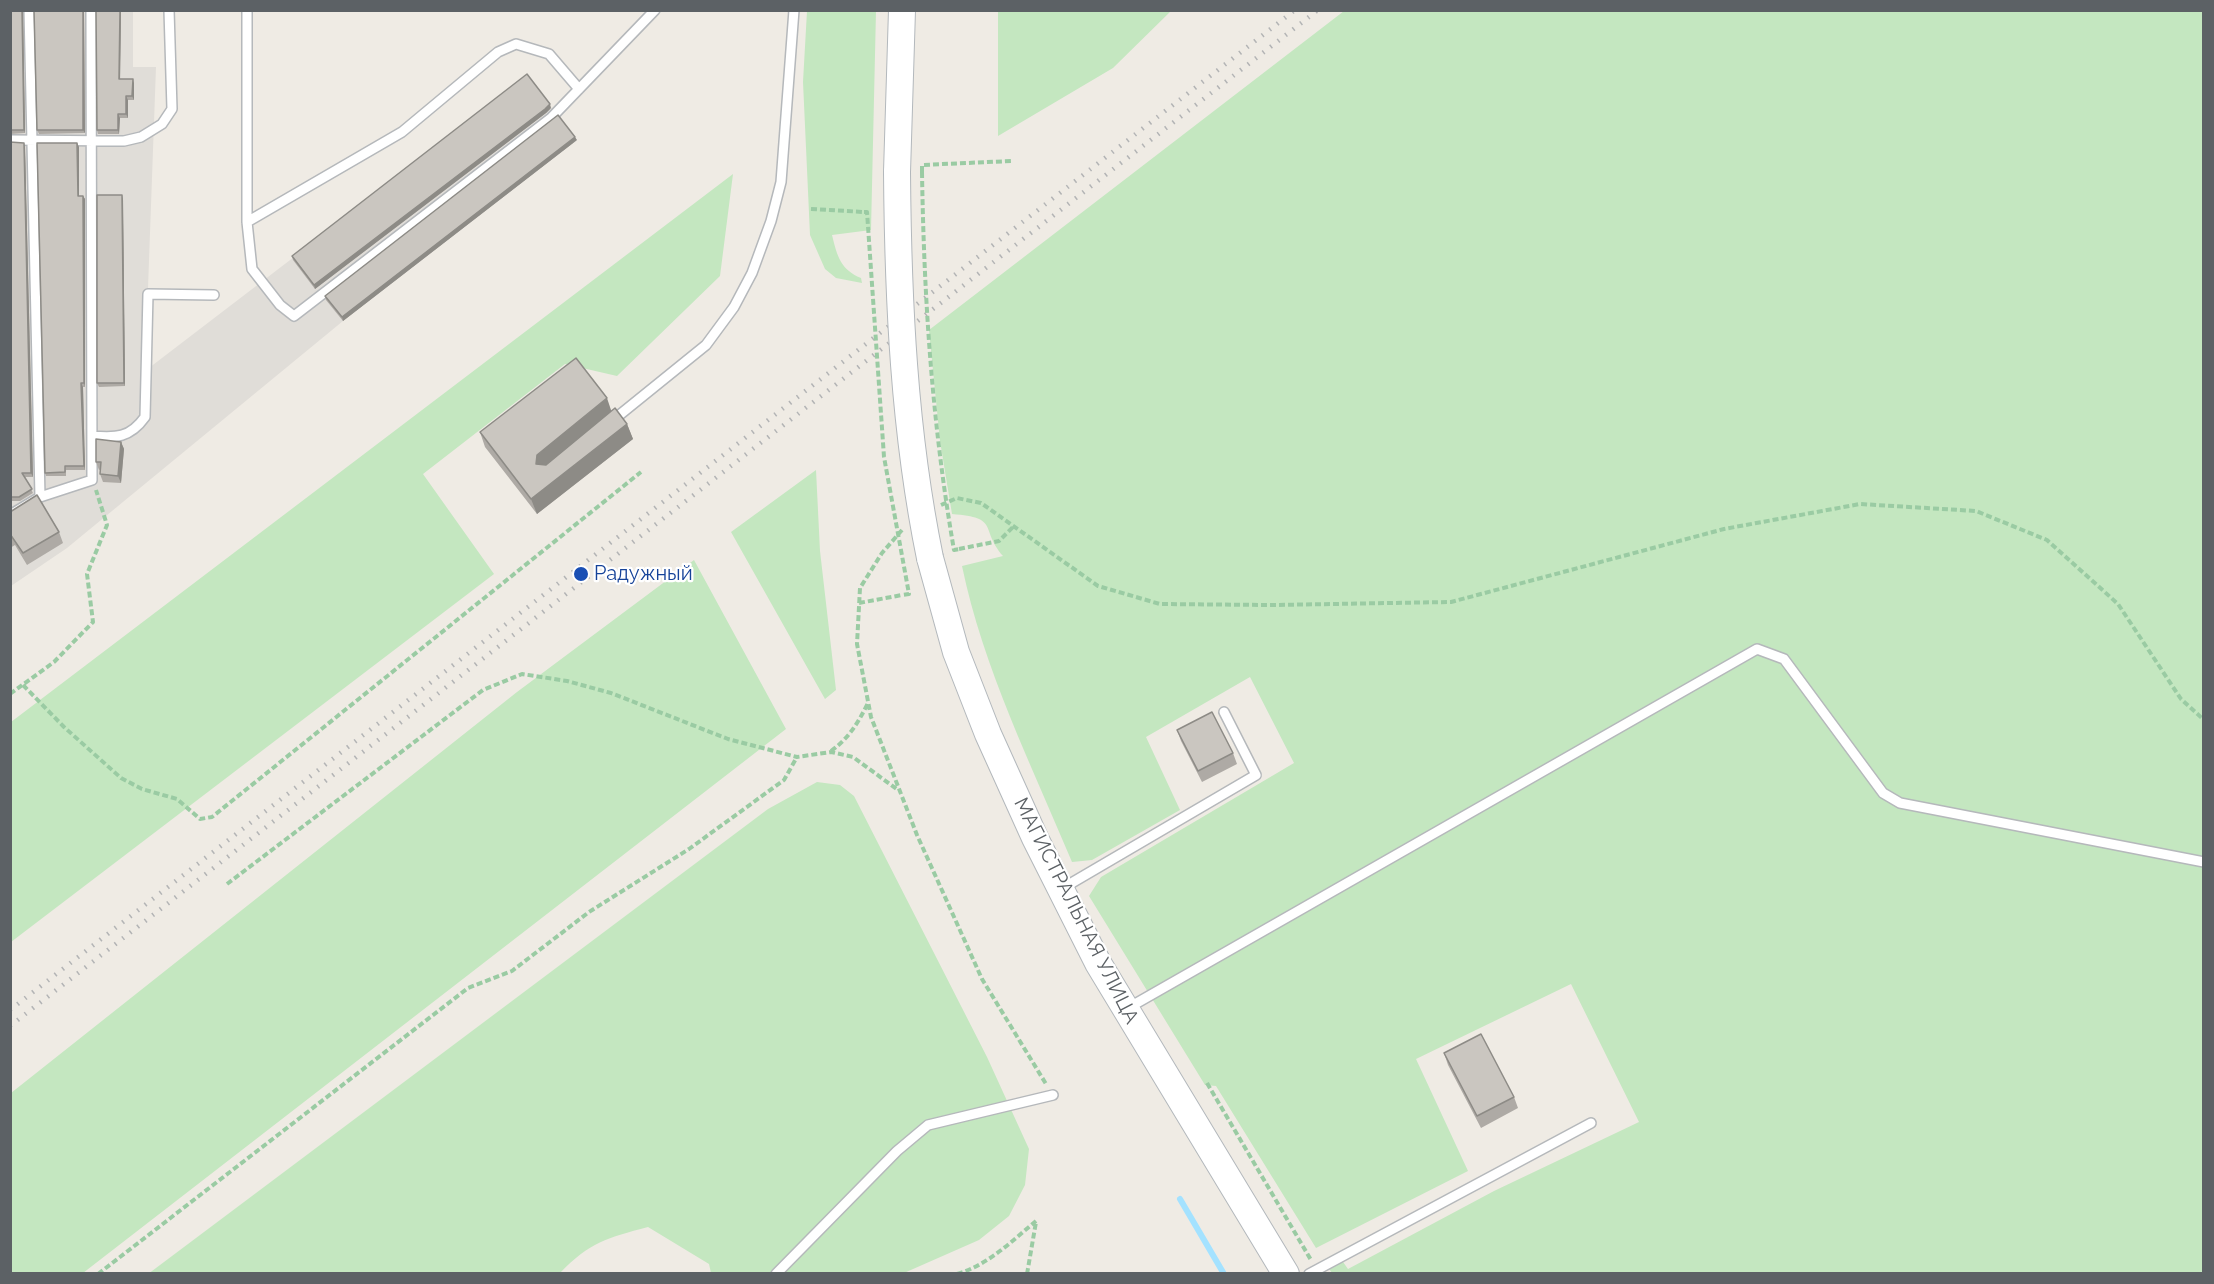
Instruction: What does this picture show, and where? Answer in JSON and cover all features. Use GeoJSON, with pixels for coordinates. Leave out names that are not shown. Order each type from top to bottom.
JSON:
{"type":"FeatureCollection","features":[{"type":"Feature","properties":{"kind":"main road"},"geometry":{"type":"LineString","coordinates":[[902,10],[909,172]]}},
{"type":"Feature","properties":{"kind":"main road","name":"МАГИСТРАЛЬНАЯ УЛИЦА"},"geometry":{"type":"LineString","coordinates":[[909,172],[902,343],[919,502],[930,558],[956,652],[988,734],[1061,889],[1125,1009],[1286,1274]]}},
{"type":"Feature","properties":{"kind":"lane"},"geometry":{"type":"LineString","coordinates":[[29,10],[40,497]]}},
{"type":"Feature","properties":{"kind":"lane"},"geometry":{"type":"LineString","coordinates":[[10,515],[40,497],[92,480],[91,10]]}},
{"type":"Feature","properties":{"kind":"lane"},"geometry":{"type":"LineString","coordinates":[[10,140],[124,141],[141,137],[162,124],[172,109],[169,10]]}},
{"type":"Feature","properties":{"kind":"lane"},"geometry":{"type":"LineString","coordinates":[[247,10],[247,222],[252,269],[280,305],[294,316],[551,118],[655,10]]}},
{"type":"Feature","properties":{"kind":"lane"},"geometry":{"type":"LineString","coordinates":[[602,429],[706,345],[734,307],[752,273],[771,221],[781,182],[794,10]]}},
{"type":"Feature","properties":{"kind":"lane"},"geometry":{"type":"LineString","coordinates":[[247,222],[402,132],[498,52],[516,44],[549,54],[579,89]]}},
{"type":"Feature","properties":{"kind":"lane"},"geometry":{"type":"LineString","coordinates":[[92,436],[117,438],[130,434],[146,417],[148,294],[214,295]]}},
{"type":"Feature","properties":{"kind":"lane"},"geometry":{"type":"LineString","coordinates":[[1125,1009],[1757,649],[1784,659],[1883,793],[1900,803],[2204,862]]}},
{"type":"Feature","properties":{"kind":"lane"},"geometry":{"type":"LineString","coordinates":[[1061,889],[1256,775],[1224,712]]}},
{"type":"Feature","properties":{"kind":"lane"},"geometry":{"type":"LineString","coordinates":[[776,1274],[897,1151],[928,1125],[1053,1095]]}},
{"type":"Feature","properties":{"kind":"lane"},"geometry":{"type":"LineString","coordinates":[[1313,1272],[1591,1123]]}},
{"type":"Feature","properties":{"kind":"path"},"geometry":{"type":"LineString","coordinates":[[1011,161],[922,165],[909,172],[937,447],[954,550],[999,541],[1014,526]]}},
{"type":"Feature","properties":{"kind":"path"},"geometry":{"type":"LineString","coordinates":[[811,210],[867,212],[884,457],[909,594],[859,603]]}},
{"type":"Feature","properties":{"kind":"path"},"geometry":{"type":"LineString","coordinates":[[23,685],[64,727],[122,778],[142,789],[177,799],[200,819],[212,817],[641,472]]}},
{"type":"Feature","properties":{"kind":"path"},"geometry":{"type":"LineString","coordinates":[[10,694],[54,662],[93,622],[87,574],[107,525],[92,480]]}},
{"type":"Feature","properties":{"kind":"path"},"geometry":{"type":"LineString","coordinates":[[936,507],[957,498],[981,502],[1098,586],[1160,604],[1393,605],[1451,602],[1724,529],[1860,504],[1976,511],[2047,540],[2118,604],[2181,699],[2204,720]]}},
{"type":"Feature","properties":{"kind":"path"},"geometry":{"type":"LineString","coordinates":[[908,523],[882,553],[860,588],[857,644],[871,717],[900,792],[982,979],[1053,1095]]}},
{"type":"Feature","properties":{"kind":"path"},"geometry":{"type":"LineString","coordinates":[[227,884],[483,690],[522,674],[567,681],[611,693],[728,740],[798,757],[831,752],[853,757],[900,792]]}},
{"type":"Feature","properties":{"kind":"path"},"geometry":{"type":"LineString","coordinates":[[831,752],[845,741],[858,724],[868,702]]}},
{"type":"Feature","properties":{"kind":"path"},"geometry":{"type":"LineString","coordinates":[[98,1274],[468,988],[512,970],[589,912],[688,849],[784,780],[798,757]]}},
{"type":"Feature","properties":{"kind":"path"},"geometry":{"type":"LineString","coordinates":[[1207,1083],[1313,1272]]}},
{"type":"Feature","properties":{"kind":"path"},"geometry":{"type":"LineString","coordinates":[[957,1274],[968,1271],[997,1254],[1036,1221],[1027,1274]]}},
{"type":"Feature","properties":{"kind":"shaded area"},"geometry":{"type":"Polygon","coordinates":[[[11,11],[133,11],[133,67],[156,67],[145,371],[528,78],[577,140],[343,321],[67,548],[11,586],[11,11]]]}},
{"type":"Feature","properties":{"kind":"green space"},"geometry":{"type":"Polygon","coordinates":[[[998,10],[1171,11],[1113,68],[998,136],[998,10]]]}},
{"type":"Feature","properties":{"kind":"green space"},"geometry":{"type":"Polygon","coordinates":[[[807,11],[876,11],[871,230],[832,235],[844,266],[861,278],[862,283],[836,278],[825,269],[810,235],[803,82],[807,11]]]}},
{"type":"Feature","properties":{"kind":"green space"},"geometry":{"type":"Polygon","coordinates":[[[1344,11],[2203,11],[2203,1273],[1332,1273],[1327,1266],[1341,1259],[1348,1269],[1494,1191],[1639,1122],[1571,984],[1416,1059],[1468,1171],[1316,1248],[1216,1086],[1205,1085],[1089,896],[1101,877],[1294,763],[1250,677],[1146,737],[1180,810],[1092,860],[1072,862],[995,679],[971,604],[962,566],[1003,556],[983,522],[977,518],[952,514],[940,441],[929,330],[1344,11]]]}},
{"type":"Feature","properties":{"kind":"green space"},"geometry":{"type":"Polygon","coordinates":[[[733,174],[720,276],[617,376],[565,364],[423,474],[494,574],[11,942],[11,722],[733,174]]]}},
{"type":"Feature","properties":{"kind":"green space"},"geometry":{"type":"Polygon","coordinates":[[[816,470],[820,551],[836,690],[825,699],[731,532],[816,470]]]}},
{"type":"Feature","properties":{"kind":"green space"},"geometry":{"type":"Polygon","coordinates":[[[694,560],[786,729],[83,1273],[11,1273],[11,1093],[517,692],[694,560]]]}},
{"type":"Feature","properties":{"kind":"green space"},"geometry":{"type":"Polygon","coordinates":[[[817,782],[840,785],[854,796],[987,1057],[1029,1149],[1025,1185],[1009,1216],[979,1240],[904,1273],[711,1273],[709,1264],[648,1227],[600,1242],[581,1254],[560,1273],[148,1274],[768,809],[817,782]]]}},
{"type":"Feature","properties":{"kind":"building"},"geometry":{"type":"Polygon","coordinates":[[[10,10],[22,10],[24,130],[10,130],[10,10]]]}},
{"type":"Feature","properties":{"kind":"building"},"geometry":{"type":"Polygon","coordinates":[[[34,10],[83,10],[83,130],[37,130],[34,10]]]}},
{"type":"Feature","properties":{"kind":"building"},"geometry":{"type":"Polygon","coordinates":[[[96,10],[120,10],[119,79],[133,79],[132,96],[126,96],[126,114],[118,114],[118,130],[97,130],[96,10]]]}},
{"type":"Feature","properties":{"kind":"building"},"geometry":{"type":"Polygon","coordinates":[[[527,74],[550,104],[545,109],[314,285],[292,256],[527,74]]]}},
{"type":"Feature","properties":{"kind":"building"},"geometry":{"type":"Polygon","coordinates":[[[558,115],[575,137],[342,317],[325,296],[558,115]]]}},
{"type":"Feature","properties":{"kind":"building"},"geometry":{"type":"Polygon","coordinates":[[[10,142],[24,143],[31,473],[22,473],[32,489],[19,497],[10,497],[10,142]]]}},
{"type":"Feature","properties":{"kind":"building"},"geometry":{"type":"Polygon","coordinates":[[[37,143],[77,143],[78,196],[83,196],[84,383],[81,383],[84,466],[65,466],[65,472],[45,473],[37,143]]]}},
{"type":"Feature","properties":{"kind":"building"},"geometry":{"type":"Polygon","coordinates":[[[97,195],[122,195],[124,383],[97,383],[97,195]]]}},
{"type":"Feature","properties":{"kind":"building"},"geometry":{"type":"Polygon","coordinates":[[[576,358],[607,398],[537,455],[536,464],[546,465],[615,408],[627,424],[531,499],[480,432],[576,358]]]}},
{"type":"Feature","properties":{"kind":"building"},"geometry":{"type":"Polygon","coordinates":[[[96,439],[121,442],[118,476],[100,474],[101,462],[96,462],[96,439]]]}},
{"type":"Feature","properties":{"kind":"building"},"geometry":{"type":"Polygon","coordinates":[[[37,495],[59,532],[23,553],[10,534],[10,512],[37,495]]]}},
{"type":"Feature","properties":{"kind":"building"},"geometry":{"type":"Polygon","coordinates":[[[1212,712],[1233,753],[1198,771],[1177,730],[1212,712]]]}},
{"type":"Feature","properties":{"kind":"building"},"geometry":{"type":"Polygon","coordinates":[[[1481,1034],[1514,1097],[1477,1116],[1444,1053],[1481,1034]]]}},
{"type":"Feature","properties":{"kind":"waterway"},"geometry":{"type":"LineString","coordinates":[[1180,1199],[1224,1274]]}},
{"type":"Feature","properties":{"kind":"railway"},"geometry":{"type":"LineString","coordinates":[[10,1010],[1295,10]]}},
{"type":"Feature","properties":{"kind":"railway"},"geometry":{"type":"LineString","coordinates":[[10,1026],[1318,10]]}},
{"type":"Feature","properties":{"kind":"place","name":"Радужный"},"geometry":{"type":"Point","coordinates":[581,574]}}]}
